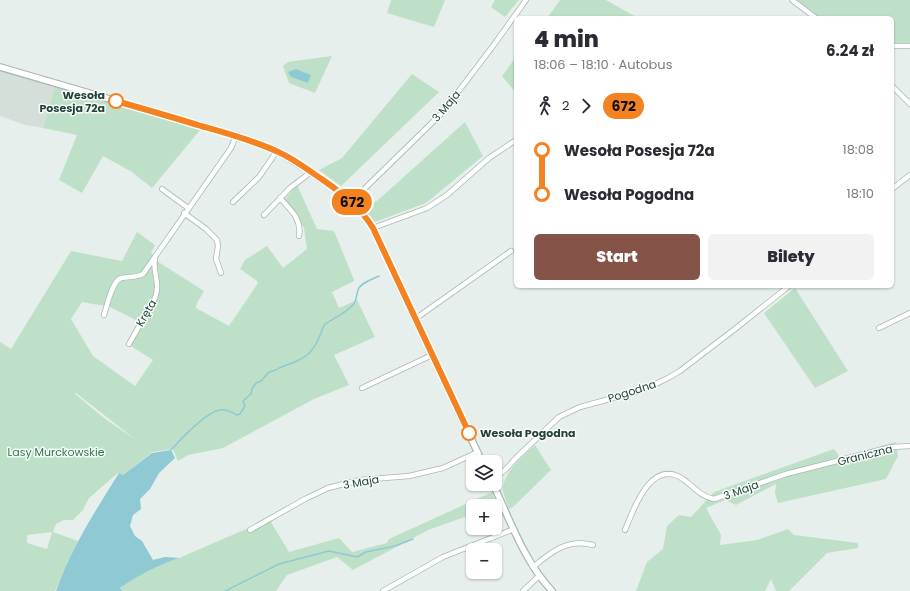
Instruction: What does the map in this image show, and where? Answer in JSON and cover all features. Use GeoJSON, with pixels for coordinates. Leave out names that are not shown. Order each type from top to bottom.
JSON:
{"type":"FeatureCollection","features":[{"type":"Feature","properties":{"kind":"street","name":"3 Maja"},"geometry":{"type":"LineString","coordinates":[[515,16],[526,0]]}},
{"type":"Feature","properties":{"kind":"street"},"geometry":{"type":"LineString","coordinates":[[792,0],[813,16]]}},
{"type":"Feature","properties":{"kind":"street","name":"3 Maja"},"geometry":{"type":"LineString","coordinates":[[352,201],[442,114],[514,17]]}},
{"type":"Feature","properties":{"kind":"street"},"geometry":{"type":"LineString","coordinates":[[894,46],[910,46]]}},
{"type":"Feature","properties":{"kind":"street"},"geometry":{"type":"LineString","coordinates":[[0,67],[236,136],[278,152],[311,172],[352,201],[364,214],[373,228],[479,455]]}},
{"type":"Feature","properties":{"kind":"street"},"geometry":{"type":"LineString","coordinates":[[894,88],[910,104]]}},
{"type":"Feature","properties":{"kind":"street"},"geometry":{"type":"LineString","coordinates":[[104,315],[116,282],[122,278],[140,276],[143,274],[230,148],[236,136]]}},
{"type":"Feature","properties":{"kind":"street"},"geometry":{"type":"LineString","coordinates":[[373,228],[427,208],[447,195],[489,158],[514,141]]}},
{"type":"Feature","properties":{"kind":"street"},"geometry":{"type":"LineString","coordinates":[[233,202],[259,177],[278,152]]}},
{"type":"Feature","properties":{"kind":"street"},"geometry":{"type":"LineString","coordinates":[[264,215],[290,188],[311,172]]}},
{"type":"Feature","properties":{"kind":"street"},"geometry":{"type":"LineString","coordinates":[[894,187],[910,175]]}},
{"type":"Feature","properties":{"kind":"street"},"geometry":{"type":"LineString","coordinates":[[162,189],[188,208]]}},
{"type":"Feature","properties":{"kind":"street"},"geometry":{"type":"LineString","coordinates":[[280,198],[297,218],[300,229],[299,236]]}},
{"type":"Feature","properties":{"kind":"street"},"geometry":{"type":"LineString","coordinates":[[184,213],[206,229],[217,240],[218,246],[216,259],[221,273]]}},
{"type":"Feature","properties":{"kind":"street"},"geometry":{"type":"LineString","coordinates":[[416,319],[511,251]]}},
{"type":"Feature","properties":{"kind":"street","name":"Kręta"},"geometry":{"type":"LineString","coordinates":[[129,344],[155,298],[158,285],[154,265],[155,258]]}},
{"type":"Feature","properties":{"kind":"street","name":"Pogodna"},"geometry":{"type":"LineString","coordinates":[[502,472],[559,417],[580,407],[643,390],[668,378],[680,371],[787,288]]}},
{"type":"Feature","properties":{"kind":"street"},"geometry":{"type":"LineString","coordinates":[[879,328],[910,313]]}},
{"type":"Feature","properties":{"kind":"street"},"geometry":{"type":"LineString","coordinates":[[362,388],[432,355]]}},
{"type":"Feature","properties":{"kind":"street","name":"Graniczna"},"geometry":{"type":"LineString","coordinates":[[820,466],[892,447],[910,446]]}},
{"type":"Feature","properties":{"kind":"street","name":"3 Maja"},"geometry":{"type":"LineString","coordinates":[[250,530],[305,498],[328,488],[360,480],[408,476],[443,468],[478,452]]}},
{"type":"Feature","properties":{"kind":"street","name":"3 Maja"},"geometry":{"type":"LineString","coordinates":[[625,530],[641,495],[646,488],[661,475],[672,474],[678,476],[706,497],[714,499],[786,474],[820,466]]}},
{"type":"Feature","properties":{"kind":"street"},"geometry":{"type":"LineString","coordinates":[[496,491],[533,567],[552,591]]}},
{"type":"Feature","properties":{"kind":"street"},"geometry":{"type":"LineString","coordinates":[[383,591],[443,556],[514,529]]}},
{"type":"Feature","properties":{"kind":"street"},"geometry":{"type":"LineString","coordinates":[[533,567],[560,546],[569,543],[593,545]]}},
{"type":"Feature","properties":{"kind":"street"},"geometry":{"type":"LineString","coordinates":[[523,591],[539,576]]}},
{"type":"Feature","properties":{"kind":"shaded area"},"geometry":{"type":"Polygon","coordinates":[[[0,71],[55,87],[43,128],[25,125],[0,116],[0,71]]]}},
{"type":"Feature","properties":{"kind":"green space"},"geometry":{"type":"Polygon","coordinates":[[[391,0],[445,0],[434,27],[387,13],[391,0]]]}},
{"type":"Feature","properties":{"kind":"green space"},"geometry":{"type":"Polygon","coordinates":[[[495,0],[519,0],[505,17],[491,7],[495,0]]]}},
{"type":"Feature","properties":{"kind":"green space"},"geometry":{"type":"Polygon","coordinates":[[[560,0],[606,0],[634,16],[548,16],[560,0]]]}},
{"type":"Feature","properties":{"kind":"green space"},"geometry":{"type":"Polygon","coordinates":[[[795,0],[910,0],[910,44],[894,44],[894,16],[816,16],[795,0]]]}},
{"type":"Feature","properties":{"kind":"green space"},"geometry":{"type":"Polygon","coordinates":[[[332,56],[315,93],[289,83],[283,66],[288,62],[332,56]]]}},
{"type":"Feature","properties":{"kind":"green space"},"geometry":{"type":"Polygon","coordinates":[[[514,60],[514,91],[502,76],[514,60]]]}},
{"type":"Feature","properties":{"kind":"green space"},"geometry":{"type":"Polygon","coordinates":[[[412,74],[439,92],[341,186],[319,170],[342,158],[412,74]]]}},
{"type":"Feature","properties":{"kind":"green space"},"geometry":{"type":"Polygon","coordinates":[[[55,87],[201,129],[152,188],[132,172],[103,156],[82,193],[59,180],[77,135],[43,128],[55,87]]]}},
{"type":"Feature","properties":{"kind":"green space"},"geometry":{"type":"Polygon","coordinates":[[[465,122],[483,156],[426,203],[375,222],[364,208],[378,200],[465,122]]]}},
{"type":"Feature","properties":{"kind":"green space","name":"Lasy Murckowskie"},"geometry":{"type":"Polygon","coordinates":[[[297,185],[317,229],[334,231],[354,281],[332,292],[339,308],[357,300],[375,337],[334,355],[349,385],[314,399],[223,448],[188,455],[178,461],[173,449],[152,452],[123,475],[118,473],[89,498],[83,510],[73,520],[64,520],[56,524],[53,532],[78,541],[55,591],[0,591],[0,342],[11,349],[71,251],[122,261],[137,232],[155,245],[151,253],[160,263],[204,291],[196,305],[196,308],[229,326],[258,283],[240,269],[245,260],[267,246],[283,268],[307,249],[304,228],[285,199],[297,185]],[[82,302],[71,319],[93,356],[135,386],[153,360],[131,346],[142,323],[110,307],[82,302]],[[76,393],[75,394],[104,418],[136,440],[76,393]],[[52,532],[27,535],[27,543],[47,549],[52,532]]]}},
{"type":"Feature","properties":{"kind":"green space"},"geometry":{"type":"Polygon","coordinates":[[[795,288],[848,371],[815,388],[764,313],[795,288]]]}},
{"type":"Feature","properties":{"kind":"green space"},"geometry":{"type":"Polygon","coordinates":[[[896,442],[898,456],[886,479],[778,503],[775,493],[776,484],[736,505],[725,500],[706,508],[721,535],[720,545],[757,540],[788,529],[794,535],[858,543],[858,548],[827,553],[789,591],[776,591],[771,579],[765,591],[636,591],[647,562],[663,549],[667,526],[679,515],[691,517],[714,492],[834,449],[840,457],[896,442]]]}},
{"type":"Feature","properties":{"kind":"green space"},"geometry":{"type":"Polygon","coordinates":[[[535,445],[551,470],[513,507],[509,509],[503,491],[506,478],[514,465],[535,445]]]}},
{"type":"Feature","properties":{"kind":"green space"},"geometry":{"type":"Polygon","coordinates":[[[492,492],[495,499],[477,499],[492,492]]]}},
{"type":"Feature","properties":{"kind":"green space"},"geometry":{"type":"Polygon","coordinates":[[[466,504],[466,516],[428,530],[353,570],[337,557],[287,575],[276,591],[122,591],[120,588],[130,580],[160,564],[179,558],[269,519],[289,552],[339,538],[352,552],[387,543],[389,539],[466,504]]]}},
{"type":"Feature","properties":{"kind":"water"},"geometry":{"type":"Polygon","coordinates":[[[296,69],[311,75],[308,83],[291,77],[288,72],[296,69]]]}},
{"type":"Feature","properties":{"kind":"water"},"geometry":{"type":"Polygon","coordinates":[[[171,450],[175,458],[159,473],[150,489],[140,499],[141,509],[133,515],[130,526],[135,536],[142,541],[153,560],[165,557],[179,558],[156,567],[127,583],[120,588],[122,591],[56,591],[76,545],[119,473],[123,475],[152,453],[171,450]]]}},
{"type":"Feature","properties":{"kind":"waterway"},"geometry":{"type":"LineString","coordinates":[[171,450],[194,427],[214,412],[225,410],[237,415],[240,414],[245,406],[243,401],[251,394],[256,383],[261,381],[269,372],[303,358],[308,354],[317,343],[324,325],[353,305],[361,285],[379,276]]}},
{"type":"Feature","properties":{"kind":"waterway"},"geometry":{"type":"LineString","coordinates":[[225,591],[279,564],[329,551],[357,557],[366,552],[395,546],[413,539]]}},
{"type":"Feature","properties":{"kind":"bus line","name":"672"},"geometry":{"type":"LineString","coordinates":[[116,101],[262,145],[292,159],[352,201],[364,214],[373,228],[469,433]]}},
{"type":"Feature","properties":{"kind":"place","name":"Wesoła Posesja 72a"},"geometry":{"type":"Point","coordinates":[116,101]}},
{"type":"Feature","properties":{"kind":"place","name":"Wesoła Pogodna"},"geometry":{"type":"Point","coordinates":[469,433]}}]}
